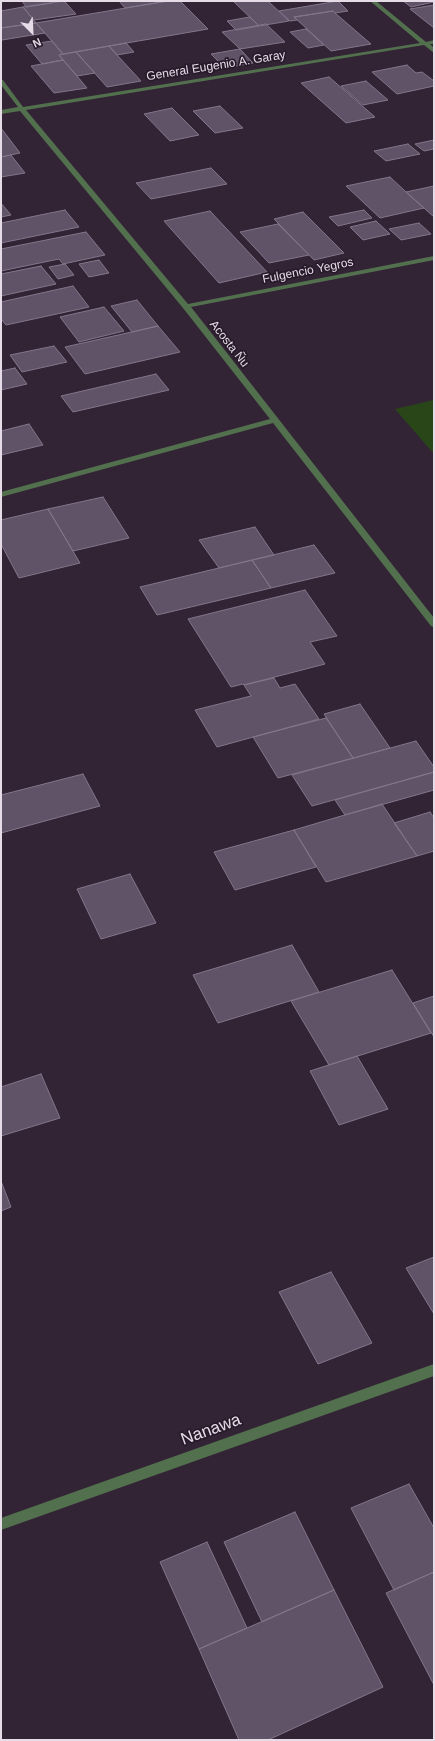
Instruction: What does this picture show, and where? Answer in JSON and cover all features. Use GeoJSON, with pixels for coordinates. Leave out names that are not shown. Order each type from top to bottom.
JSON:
{"type":"FeatureCollection","features":[{"type":"Feature","properties":{"kind":"street"},"geometry":{"type":"LineString","coordinates":[[373,1],[434,51]]}},
{"type":"Feature","properties":{"kind":"street","name":"General Eugenio A. Garay"},"geometry":{"type":"LineString","coordinates":[[1,112],[434,42]]}},
{"type":"Feature","properties":{"kind":"street","name":"Acosta Ñu"},"geometry":{"type":"LineString","coordinates":[[1,81],[22,109],[186,306],[434,624]]}},
{"type":"Feature","properties":{"kind":"street","name":"Fulgencio Yegros"},"geometry":{"type":"LineString","coordinates":[[186,306],[434,258]]}},
{"type":"Feature","properties":{"kind":"street"},"geometry":{"type":"LineString","coordinates":[[1,495],[274,420]]}},
{"type":"Feature","properties":{"kind":"street","name":"Nanawa"},"geometry":{"type":"LineString","coordinates":[[1,1524],[434,1370]]}},
{"type":"Feature","properties":{"kind":"green space"},"geometry":{"type":"Polygon","coordinates":[[[434,400],[434,454],[395,409],[434,400]]]}},
{"type":"Feature","properties":{"kind":"building"},"geometry":{"type":"Polygon","coordinates":[[[22,1],[50,1],[52,3],[26,7],[22,1]]]}},
{"type":"Feature","properties":{"kind":"building"},"geometry":{"type":"Polygon","coordinates":[[[64,1],[76,14],[34,20],[23,7],[64,1]]]}},
{"type":"Feature","properties":{"kind":"building"},"geometry":{"type":"Polygon","coordinates":[[[119,1],[168,1],[125,8],[119,1]]]}},
{"type":"Feature","properties":{"kind":"building"},"geometry":{"type":"Polygon","coordinates":[[[168,1],[180,1],[208,29],[63,54],[36,23],[168,1]]]}},
{"type":"Feature","properties":{"kind":"building"},"geometry":{"type":"Polygon","coordinates":[[[233,1],[268,1],[289,21],[259,26],[233,1]]]}},
{"type":"Feature","properties":{"kind":"building"},"geometry":{"type":"Polygon","coordinates":[[[338,1],[348,11],[335,13],[333,11],[294,17],[297,20],[290,21],[279,11],[338,1]]]}},
{"type":"Feature","properties":{"kind":"building"},"geometry":{"type":"Polygon","coordinates":[[[403,1],[434,1],[434,2],[411,7],[403,1]]]}},
{"type":"Feature","properties":{"kind":"building"},"geometry":{"type":"Polygon","coordinates":[[[434,5],[434,28],[410,9],[434,5]]]}},
{"type":"Feature","properties":{"kind":"building"},"geometry":{"type":"Polygon","coordinates":[[[23,7],[36,23],[1,28],[1,11],[23,7]]]}},
{"type":"Feature","properties":{"kind":"building"},"geometry":{"type":"Polygon","coordinates":[[[333,11],[371,44],[331,51],[294,17],[333,11]]]}},
{"type":"Feature","properties":{"kind":"building"},"geometry":{"type":"Polygon","coordinates":[[[250,17],[259,26],[236,30],[227,21],[250,17]]]}},
{"type":"Feature","properties":{"kind":"building"},"geometry":{"type":"Polygon","coordinates":[[[36,23],[45,33],[1,39],[1,28],[36,23]]]}},
{"type":"Feature","properties":{"kind":"building"},"geometry":{"type":"Polygon","coordinates":[[[266,24],[285,42],[240,49],[222,32],[266,24]]]}},
{"type":"Feature","properties":{"kind":"building"},"geometry":{"type":"Polygon","coordinates":[[[306,29],[324,45],[308,48],[290,32],[306,29]]]}},
{"type":"Feature","properties":{"kind":"building"},"geometry":{"type":"Polygon","coordinates":[[[52,41],[63,54],[59,55],[63,60],[42,64],[26,45],[52,41]]]}},
{"type":"Feature","properties":{"kind":"building"},"geometry":{"type":"Polygon","coordinates":[[[126,43],[134,52],[117,55],[109,46],[126,43]]]}},
{"type":"Feature","properties":{"kind":"building"},"geometry":{"type":"Polygon","coordinates":[[[109,46],[141,81],[107,87],[76,52],[109,46]]]}},
{"type":"Feature","properties":{"kind":"building"},"geometry":{"type":"Polygon","coordinates":[[[240,49],[253,63],[225,68],[211,54],[240,49]]]}},
{"type":"Feature","properties":{"kind":"building"},"geometry":{"type":"Polygon","coordinates":[[[76,52],[95,73],[77,76],[59,55],[76,52]]]}},
{"type":"Feature","properties":{"kind":"building"},"geometry":{"type":"Polygon","coordinates":[[[63,60],[87,88],[54,93],[31,66],[63,60]]]}},
{"type":"Feature","properties":{"kind":"building"},"geometry":{"type":"Polygon","coordinates":[[[407,65],[416,73],[422,72],[434,81],[434,86],[397,94],[372,72],[407,65]]]}},
{"type":"Feature","properties":{"kind":"building"},"geometry":{"type":"Polygon","coordinates":[[[329,77],[375,117],[346,123],[301,83],[329,77]]]}},
{"type":"Feature","properties":{"kind":"building"},"geometry":{"type":"Polygon","coordinates":[[[366,81],[388,100],[363,105],[341,86],[366,81]]]}},
{"type":"Feature","properties":{"kind":"building"},"geometry":{"type":"Polygon","coordinates":[[[220,106],[243,128],[215,133],[193,111],[220,106]]]}},
{"type":"Feature","properties":{"kind":"building"},"geometry":{"type":"Polygon","coordinates":[[[172,108],[199,135],[170,141],[144,114],[172,108]]]}},
{"type":"Feature","properties":{"kind":"building"},"geometry":{"type":"Polygon","coordinates":[[[1,128],[20,153],[1,157],[1,128]]]}},
{"type":"Feature","properties":{"kind":"building"},"geometry":{"type":"Polygon","coordinates":[[[434,140],[434,149],[424,151],[415,144],[434,140]]]}},
{"type":"Feature","properties":{"kind":"building"},"geometry":{"type":"Polygon","coordinates":[[[408,144],[420,154],[386,161],[374,151],[408,144]]]}},
{"type":"Feature","properties":{"kind":"building"},"geometry":{"type":"Polygon","coordinates":[[[11,155],[25,173],[1,177],[1,157],[11,155]]]}},
{"type":"Feature","properties":{"kind":"building"},"geometry":{"type":"Polygon","coordinates":[[[211,168],[227,184],[151,199],[136,183],[211,168]]]}},
{"type":"Feature","properties":{"kind":"building"},"geometry":{"type":"Polygon","coordinates":[[[390,177],[424,208],[380,218],[346,186],[390,177]]]}},
{"type":"Feature","properties":{"kind":"building"},"geometry":{"type":"Polygon","coordinates":[[[434,186],[434,217],[406,192],[434,186]]]}},
{"type":"Feature","properties":{"kind":"building"},"geometry":{"type":"Polygon","coordinates":[[[1,203],[11,215],[1,217],[1,203]]]}},
{"type":"Feature","properties":{"kind":"building"},"geometry":{"type":"Polygon","coordinates":[[[65,210],[79,227],[1,243],[1,223],[65,210]]]}},
{"type":"Feature","properties":{"kind":"building"},"geometry":{"type":"Polygon","coordinates":[[[364,210],[372,218],[338,226],[329,217],[364,210]]]}},
{"type":"Feature","properties":{"kind":"building"},"geometry":{"type":"Polygon","coordinates":[[[210,211],[267,272],[219,283],[164,221],[210,211]]]}},
{"type":"Feature","properties":{"kind":"building"},"geometry":{"type":"Polygon","coordinates":[[[303,212],[344,253],[314,260],[274,219],[303,212]]]}},
{"type":"Feature","properties":{"kind":"building"},"geometry":{"type":"Polygon","coordinates":[[[376,221],[390,234],[363,240],[350,227],[376,221]]]}},
{"type":"Feature","properties":{"kind":"building"},"geometry":{"type":"Polygon","coordinates":[[[419,223],[431,234],[401,240],[389,229],[419,223]]]}},
{"type":"Feature","properties":{"kind":"building"},"geometry":{"type":"Polygon","coordinates":[[[278,224],[309,255],[269,263],[240,232],[278,224]]]}},
{"type":"Feature","properties":{"kind":"building"},"geometry":{"type":"Polygon","coordinates":[[[86,232],[105,255],[63,264],[59,259],[1,271],[1,249],[86,232]]]}},
{"type":"Feature","properties":{"kind":"building"},"geometry":{"type":"Polygon","coordinates":[[[99,260],[109,273],[89,277],[79,264],[99,260]]]}},
{"type":"Feature","properties":{"kind":"building"},"geometry":{"type":"Polygon","coordinates":[[[65,264],[74,275],[58,279],[49,267],[65,264]]]}},
{"type":"Feature","properties":{"kind":"building"},"geometry":{"type":"Polygon","coordinates":[[[41,266],[56,284],[1,296],[1,274],[41,266]]]}},
{"type":"Feature","properties":{"kind":"building"},"geometry":{"type":"Polygon","coordinates":[[[73,286],[89,307],[6,325],[1,319],[1,302],[73,286]]]}},
{"type":"Feature","properties":{"kind":"building"},"geometry":{"type":"Polygon","coordinates":[[[137,300],[158,326],[132,332],[111,306],[137,300]]]}},
{"type":"Feature","properties":{"kind":"building"},"geometry":{"type":"Polygon","coordinates":[[[104,307],[124,331],[79,342],[60,317],[104,307]]]}},
{"type":"Feature","properties":{"kind":"building"},"geometry":{"type":"Polygon","coordinates":[[[158,326],[180,352],[85,374],[65,347],[158,326]]]}},
{"type":"Feature","properties":{"kind":"building"},"geometry":{"type":"Polygon","coordinates":[[[54,346],[67,362],[22,372],[10,355],[54,346]]]}},
{"type":"Feature","properties":{"kind":"building"},"geometry":{"type":"Polygon","coordinates":[[[15,368],[27,384],[1,390],[1,371],[15,368]]]}},
{"type":"Feature","properties":{"kind":"building"},"geometry":{"type":"Polygon","coordinates":[[[156,374],[169,390],[73,412],[61,396],[156,374]]]}},
{"type":"Feature","properties":{"kind":"building"},"geometry":{"type":"Polygon","coordinates":[[[29,424],[43,445],[1,455],[1,431],[29,424]]]}},
{"type":"Feature","properties":{"kind":"building"},"geometry":{"type":"Polygon","coordinates":[[[103,497],[129,538],[73,551],[48,509],[103,497]]]}},
{"type":"Feature","properties":{"kind":"building"},"geometry":{"type":"Polygon","coordinates":[[[48,509],[80,563],[19,578],[1,544],[1,520],[48,509]]]}},
{"type":"Feature","properties":{"kind":"building"},"geometry":{"type":"Polygon","coordinates":[[[255,527],[274,555],[219,568],[199,540],[255,527]]]}},
{"type":"Feature","properties":{"kind":"building"},"geometry":{"type":"Polygon","coordinates":[[[314,545],[335,573],[271,588],[252,560],[314,545]]]}},
{"type":"Feature","properties":{"kind":"building"},"geometry":{"type":"Polygon","coordinates":[[[252,560],[271,588],[157,615],[140,587],[252,560]]]}},
{"type":"Feature","properties":{"kind":"building"},"geometry":{"type":"Polygon","coordinates":[[[305,590],[337,636],[310,642],[325,664],[231,687],[188,619],[305,590]]]}},
{"type":"Feature","properties":{"kind":"building"},"geometry":{"type":"Polygon","coordinates":[[[274,678],[280,688],[295,684],[319,719],[217,747],[195,710],[251,696],[244,685],[274,678]]]}},
{"type":"Feature","properties":{"kind":"building"},"geometry":{"type":"Polygon","coordinates":[[[360,704],[390,748],[353,758],[324,714],[360,704]]]}},
{"type":"Feature","properties":{"kind":"building"},"geometry":{"type":"Polygon","coordinates":[[[326,718],[353,758],[278,778],[253,737],[326,718]]]}},
{"type":"Feature","properties":{"kind":"building"},"geometry":{"type":"Polygon","coordinates":[[[416,741],[434,767],[434,772],[312,806],[292,775],[416,741]]]}},
{"type":"Feature","properties":{"kind":"building"},"geometry":{"type":"Polygon","coordinates":[[[434,772],[434,790],[345,815],[335,800],[434,772]]]}},
{"type":"Feature","properties":{"kind":"building"},"geometry":{"type":"Polygon","coordinates":[[[83,774],[100,806],[1,833],[1,795],[83,774]]]}},
{"type":"Feature","properties":{"kind":"building"},"geometry":{"type":"Polygon","coordinates":[[[382,804],[417,856],[326,882],[294,830],[382,804]]]}},
{"type":"Feature","properties":{"kind":"building"},"geometry":{"type":"Polygon","coordinates":[[[430,812],[434,818],[434,851],[417,856],[394,823],[430,812]]]}},
{"type":"Feature","properties":{"kind":"building"},"geometry":{"type":"Polygon","coordinates":[[[294,830],[316,867],[235,890],[214,852],[294,830]]]}},
{"type":"Feature","properties":{"kind":"building"},"geometry":{"type":"Polygon","coordinates":[[[130,874],[156,923],[101,939],[77,889],[130,874]]]}},
{"type":"Feature","properties":{"kind":"building"},"geometry":{"type":"Polygon","coordinates":[[[292,945],[319,992],[218,1023],[193,975],[292,945]]]}},
{"type":"Feature","properties":{"kind":"building"},"geometry":{"type":"Polygon","coordinates":[[[392,970],[431,1033],[329,1065],[291,1001],[392,970]]]}},
{"type":"Feature","properties":{"kind":"building"},"geometry":{"type":"Polygon","coordinates":[[[434,996],[434,1037],[413,1003],[434,996]]]}},
{"type":"Feature","properties":{"kind":"building"},"geometry":{"type":"Polygon","coordinates":[[[357,1056],[388,1109],[339,1125],[310,1071],[357,1056]]]}},
{"type":"Feature","properties":{"kind":"building"},"geometry":{"type":"Polygon","coordinates":[[[41,1074],[60,1118],[1,1136],[1,1087],[41,1074]]]}},
{"type":"Feature","properties":{"kind":"building"},"geometry":{"type":"Polygon","coordinates":[[[1,1181],[11,1207],[1,1211],[1,1181]]]}},
{"type":"Feature","properties":{"kind":"building"},"geometry":{"type":"Polygon","coordinates":[[[434,1257],[434,1314],[406,1268],[434,1257]]]}},
{"type":"Feature","properties":{"kind":"building"},"geometry":{"type":"Polygon","coordinates":[[[331,1272],[372,1343],[318,1364],[279,1292],[331,1272]]]}},
{"type":"Feature","properties":{"kind":"building"},"geometry":{"type":"Polygon","coordinates":[[[409,1484],[434,1528],[434,1572],[394,1590],[351,1508],[409,1484]]]}},
{"type":"Feature","properties":{"kind":"building"},"geometry":{"type":"Polygon","coordinates":[[[295,1512],[334,1590],[262,1622],[224,1542],[295,1512]]]}},
{"type":"Feature","properties":{"kind":"building"},"geometry":{"type":"Polygon","coordinates":[[[207,1542],[247,1628],[199,1649],[160,1562],[207,1542]]]}},
{"type":"Feature","properties":{"kind":"building"},"geometry":{"type":"Polygon","coordinates":[[[434,1572],[434,1685],[386,1593],[434,1572]]]}},
{"type":"Feature","properties":{"kind":"building"},"geometry":{"type":"Polygon","coordinates":[[[334,1590],[383,1687],[268,1740],[239,1740],[199,1649],[334,1590]]]}}]}
